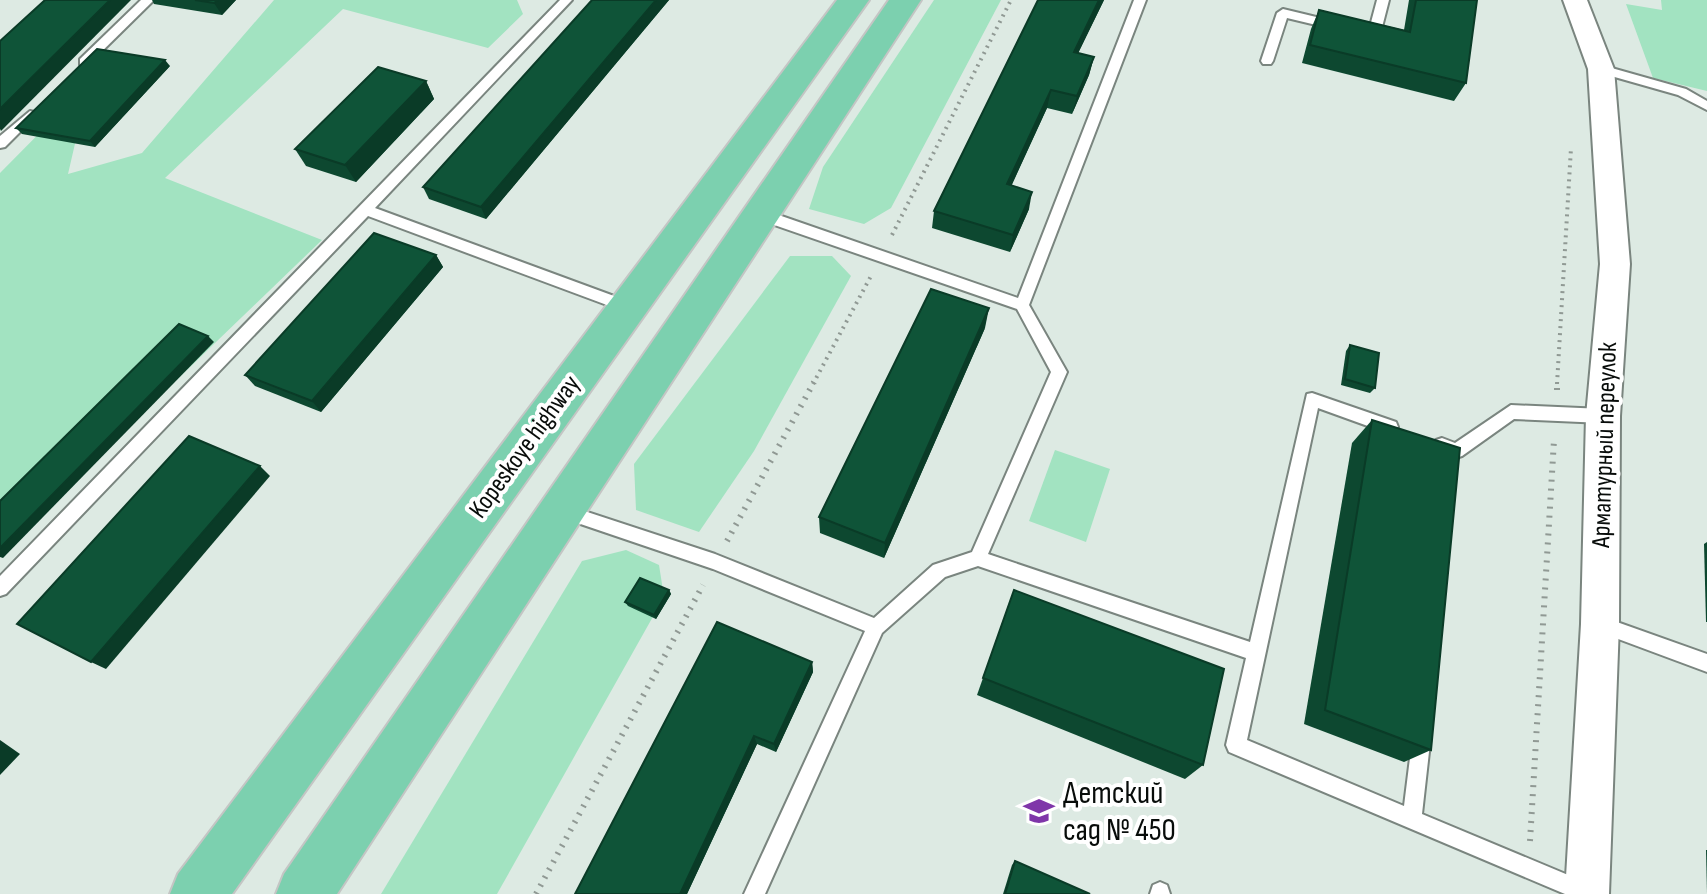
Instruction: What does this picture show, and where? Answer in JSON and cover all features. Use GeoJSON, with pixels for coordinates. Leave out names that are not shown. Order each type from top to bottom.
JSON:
{"type":"FeatureCollection","features":[{"type":"Feature","properties":{"kind":"main road","name":"Kopeskoye highway"},"geometry":{"type":"LineString","coordinates":[[198,894],[853,0]]}},
{"type":"Feature","properties":{"kind":"main road"},"geometry":{"type":"LineString","coordinates":[[304,894],[905,0]]}},
{"type":"Feature","properties":{"kind":"street","name":"Арматурный переулок"},"geometry":{"type":"LineString","coordinates":[[1575,0],[1601,69],[1615,264],[1603,416],[1600,624],[1587,894]]}},
{"type":"Feature","properties":{"kind":"lane"},"geometry":{"type":"LineString","coordinates":[[68,78],[148,0]]}},
{"type":"Feature","properties":{"kind":"lane"},"geometry":{"type":"LineString","coordinates":[[0,588],[182,406],[364,209],[566,0]]}},
{"type":"Feature","properties":{"kind":"lane"},"geometry":{"type":"LineString","coordinates":[[1022,305],[1140,0]]}},
{"type":"Feature","properties":{"kind":"lane"},"geometry":{"type":"LineString","coordinates":[[1267,61],[1283,13],[1374,35],[1383,0]]}},
{"type":"Feature","properties":{"kind":"lane"},"geometry":{"type":"LineString","coordinates":[[1601,69],[1682,92],[1707,106]]}},
{"type":"Feature","properties":{"kind":"lane"},"geometry":{"type":"LineString","coordinates":[[0,144],[46,100]]}},
{"type":"Feature","properties":{"kind":"lane"},"geometry":{"type":"LineString","coordinates":[[364,209],[628,307]]}},
{"type":"Feature","properties":{"kind":"lane"},"geometry":{"type":"LineString","coordinates":[[762,215],[1022,305],[1059,372],[978,558]]}},
{"type":"Feature","properties":{"kind":"lane"},"geometry":{"type":"LineString","coordinates":[[1587,894],[1236,745],[1312,399],[1420,438],[1455,458],[1511,412],[1603,416]]}},
{"type":"Feature","properties":{"kind":"lane"},"geometry":{"type":"LineString","coordinates":[[562,510],[715,562],[876,627]]}},
{"type":"Feature","properties":{"kind":"lane"},"geometry":{"type":"LineString","coordinates":[[754,894],[876,627],[939,571],[978,558],[1254,652]]}},
{"type":"Feature","properties":{"kind":"lane"},"geometry":{"type":"LineString","coordinates":[[1600,624],[1707,663]]}},
{"type":"Feature","properties":{"kind":"lane"},"geometry":{"type":"LineString","coordinates":[[1412,819],[1425,712]]}},
{"type":"Feature","properties":{"kind":"path"},"geometry":{"type":"LineString","coordinates":[[536,894],[881,256],[1011,0]]}},
{"type":"Feature","properties":{"kind":"path"},"geometry":{"type":"LineString","coordinates":[[1528,868],[1571,144]]}},
{"type":"Feature","properties":{"kind":"green space"},"geometry":{"type":"Polygon","coordinates":[[[274,0],[517,0],[523,14],[488,48],[343,9],[165,178],[322,240],[0,550],[0,173],[89,83],[68,174],[142,153],[274,0]]]}},
{"type":"Feature","properties":{"kind":"green space"},"geometry":{"type":"Polygon","coordinates":[[[934,0],[1001,0],[891,208],[864,224],[809,209],[823,167],[934,0]]]}},
{"type":"Feature","properties":{"kind":"green space"},"geometry":{"type":"Polygon","coordinates":[[[1661,0],[1707,0],[1707,91],[1653,78],[1626,4],[1662,10],[1661,0]]]}},
{"type":"Feature","properties":{"kind":"green space"},"geometry":{"type":"Polygon","coordinates":[[[790,256],[832,256],[851,276],[754,451],[699,532],[636,510],[634,464],[790,256]]]}},
{"type":"Feature","properties":{"kind":"green space"},"geometry":{"type":"Polygon","coordinates":[[[1055,450],[1110,469],[1086,542],[1029,521],[1055,450]]]}},
{"type":"Feature","properties":{"kind":"green space"},"geometry":{"type":"Polygon","coordinates":[[[626,550],[659,565],[664,597],[497,894],[381,894],[582,561],[626,550]]]}},
{"type":"Feature","properties":{"kind":"building"},"geometry":{"type":"Polygon","coordinates":[[[45,0],[110,0],[0,109],[0,41],[45,0]]]}},
{"type":"Feature","properties":{"kind":"building"},"geometry":{"type":"Polygon","coordinates":[[[592,0],[656,0],[481,207],[423,187],[592,0]]]}},
{"type":"Feature","properties":{"kind":"building"},"geometry":{"type":"Polygon","coordinates":[[[1038,0],[1099,0],[1074,52],[1094,57],[1077,96],[1051,90],[1007,184],[1032,192],[1013,235],[934,211],[1038,0]]]}},
{"type":"Feature","properties":{"kind":"building"},"geometry":{"type":"Polygon","coordinates":[[[1416,0],[1477,0],[1466,83],[1310,45],[1319,10],[1410,32],[1416,0]]]}},
{"type":"Feature","properties":{"kind":"building"},"geometry":{"type":"Polygon","coordinates":[[[97,49],[165,60],[90,141],[16,128],[97,49]]]}},
{"type":"Feature","properties":{"kind":"building"},"geometry":{"type":"Polygon","coordinates":[[[378,67],[426,81],[345,165],[295,149],[378,67]]]}},
{"type":"Feature","properties":{"kind":"building"},"geometry":{"type":"Polygon","coordinates":[[[374,233],[436,255],[312,401],[245,375],[374,233]]]}},
{"type":"Feature","properties":{"kind":"building"},"geometry":{"type":"Polygon","coordinates":[[[931,289],[989,308],[885,543],[819,517],[931,289]]]}},
{"type":"Feature","properties":{"kind":"building"},"geometry":{"type":"Polygon","coordinates":[[[179,324],[208,336],[0,548],[0,501],[179,324]]]}},
{"type":"Feature","properties":{"kind":"building"},"geometry":{"type":"Polygon","coordinates":[[[1350,345],[1379,353],[1375,388],[1345,379],[1350,345]]]}},
{"type":"Feature","properties":{"kind":"building"},"geometry":{"type":"Polygon","coordinates":[[[1372,420],[1460,448],[1431,750],[1325,710],[1372,420]]]}},
{"type":"Feature","properties":{"kind":"building"},"geometry":{"type":"Polygon","coordinates":[[[189,436],[260,466],[91,662],[17,624],[189,436]]]}},
{"type":"Feature","properties":{"kind":"building"},"geometry":{"type":"Polygon","coordinates":[[[640,578],[669,590],[654,615],[625,602],[640,578]]]}},
{"type":"Feature","properties":{"kind":"building"},"geometry":{"type":"Polygon","coordinates":[[[1014,590],[1224,669],[1203,765],[983,678],[1014,590]]]}},
{"type":"Feature","properties":{"kind":"building"},"geometry":{"type":"Polygon","coordinates":[[[717,622],[812,662],[774,744],[754,736],[680,894],[575,894],[717,622]]]}},
{"type":"Feature","properties":{"kind":"building"},"geometry":{"type":"Polygon","coordinates":[[[1015,861],[1090,894],[1005,894],[1015,861]]]}},
{"type":"Feature","properties":{"kind":"place","name":"Детский сад № 450"},"geometry":{"type":"Point","coordinates":[1039,811]}}]}
